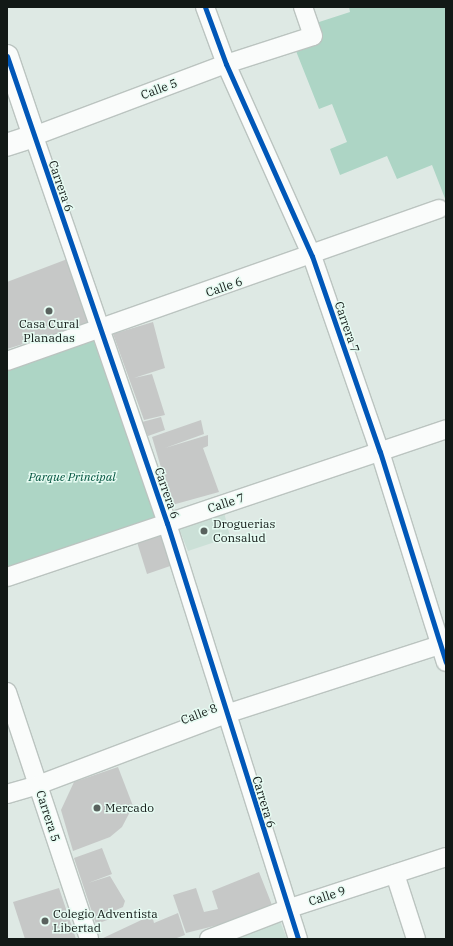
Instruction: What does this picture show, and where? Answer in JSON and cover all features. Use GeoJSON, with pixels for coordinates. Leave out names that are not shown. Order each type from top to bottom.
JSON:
{"type":"FeatureCollection","features":[{"type":"Feature","properties":{"kind":"street","name":"Carrera 7"},"geometry":{"type":"LineString","coordinates":[[205,7],[226,64],[312,256],[380,452],[443,644],[446,662]]}},
{"type":"Feature","properties":{"kind":"street","name":"Calle 5"},"geometry":{"type":"LineString","coordinates":[[7,145],[226,64],[313,36],[304,7]]}},
{"type":"Feature","properties":{"kind":"street","name":"Carrera 6"},"geometry":{"type":"LineString","coordinates":[[7,56],[167,523],[287,909],[298,939]]}},
{"type":"Feature","properties":{"kind":"street","name":"Calle 6"},"geometry":{"type":"LineString","coordinates":[[7,361],[101,330],[312,256],[439,209]]}},
{"type":"Feature","properties":{"kind":"street","name":"Calle 7"},"geometry":{"type":"LineString","coordinates":[[7,577],[446,429]]}},
{"type":"Feature","properties":{"kind":"street","name":"Calle 8"},"geometry":{"type":"LineString","coordinates":[[7,794],[38,785],[226,714],[443,644]]}},
{"type":"Feature","properties":{"kind":"street","name":"Carrera 5"},"geometry":{"type":"LineString","coordinates":[[7,692],[89,939]]}},
{"type":"Feature","properties":{"kind":"street","name":"Calle 9"},"geometry":{"type":"LineString","coordinates":[[209,939],[287,909],[446,856]]}},
{"type":"Feature","properties":{"kind":"street"},"geometry":{"type":"LineString","coordinates":[[395,874],[416,939]]}},
{"type":"Feature","properties":{"kind":"shaded area","name":"Droguerias Consalud"},"geometry":{"type":"Polygon","coordinates":[[[224,512],[230,537],[188,551],[178,526],[224,512]]]}},
{"type":"Feature","properties":{"kind":"shaded area"},"geometry":{"type":"Polygon","coordinates":[[[280,921],[287,939],[232,939],[280,921]]]}},
{"type":"Feature","properties":{"kind":"green space"},"geometry":{"type":"Polygon","coordinates":[[[349,7],[446,7],[446,201],[432,165],[397,179],[387,156],[340,175],[330,149],[347,142],[332,104],[319,109],[296,51],[316,23],[350,12],[349,7]]]}},
{"type":"Feature","properties":{"kind":"green space","name":"Parque Principal"},"geometry":{"type":"Polygon","coordinates":[[[93,339],[156,518],[7,569],[7,369],[93,339]]]}},
{"type":"Feature","properties":{"kind":"building","name":"Casa Cural Planadas"},"geometry":{"type":"Polygon","coordinates":[[[70,258],[91,323],[7,349],[7,282],[70,258]]]}},
{"type":"Feature","properties":{"kind":"building"},"geometry":{"type":"Polygon","coordinates":[[[153,322],[165,368],[134,378],[152,374],[165,415],[144,420],[113,334],[153,322]]]}},
{"type":"Feature","properties":{"kind":"building"},"geometry":{"type":"Polygon","coordinates":[[[161,417],[165,430],[148,436],[142,422],[161,417]]]}},
{"type":"Feature","properties":{"kind":"building"},"geometry":{"type":"Polygon","coordinates":[[[201,420],[204,434],[165,448],[208,435],[208,446],[203,448],[219,492],[172,505],[152,437],[201,420]]]}},
{"type":"Feature","properties":{"kind":"building"},"geometry":{"type":"Polygon","coordinates":[[[164,533],[176,564],[147,574],[137,542],[164,533]]]}},
{"type":"Feature","properties":{"kind":"building","name":"Mercado"},"geometry":{"type":"Polygon","coordinates":[[[118,767],[133,806],[122,827],[110,837],[73,851],[61,810],[74,782],[118,767]]]}},
{"type":"Feature","properties":{"kind":"building"},"geometry":{"type":"Polygon","coordinates":[[[102,848],[112,874],[88,883],[110,876],[125,901],[123,907],[116,910],[113,918],[96,924],[74,858],[102,848]]]}},
{"type":"Feature","properties":{"kind":"building"},"geometry":{"type":"Polygon","coordinates":[[[259,872],[272,905],[222,924],[186,933],[173,895],[196,888],[204,912],[218,909],[212,891],[259,872]]]}},
{"type":"Feature","properties":{"kind":"building","name":"Colegio Adventista Libertad"},"geometry":{"type":"Polygon","coordinates":[[[59,888],[76,939],[25,939],[13,902],[59,888]]]}},
{"type":"Feature","properties":{"kind":"building"},"geometry":{"type":"Polygon","coordinates":[[[178,913],[185,935],[174,939],[101,939],[152,915],[154,923],[178,913]]]}},
{"type":"Feature","properties":{"kind":"cycle path"},"geometry":{"type":"LineString","coordinates":[[205,7],[226,64],[312,256],[380,452],[446,662]]}},
{"type":"Feature","properties":{"kind":"cycle path"},"geometry":{"type":"LineString","coordinates":[[7,56],[167,523],[298,939]]}},
{"type":"Feature","properties":{"kind":"place","name":"Casa Cural Planadas"},"geometry":{"type":"Point","coordinates":[49,311]}},
{"type":"Feature","properties":{"kind":"place","name":"Droguerias Consalud"},"geometry":{"type":"Point","coordinates":[204,531]}},
{"type":"Feature","properties":{"kind":"place","name":"Mercado"},"geometry":{"type":"Point","coordinates":[97,808]}},
{"type":"Feature","properties":{"kind":"place","name":"Colegio Adventista Libertad"},"geometry":{"type":"Point","coordinates":[45,921]}}]}
